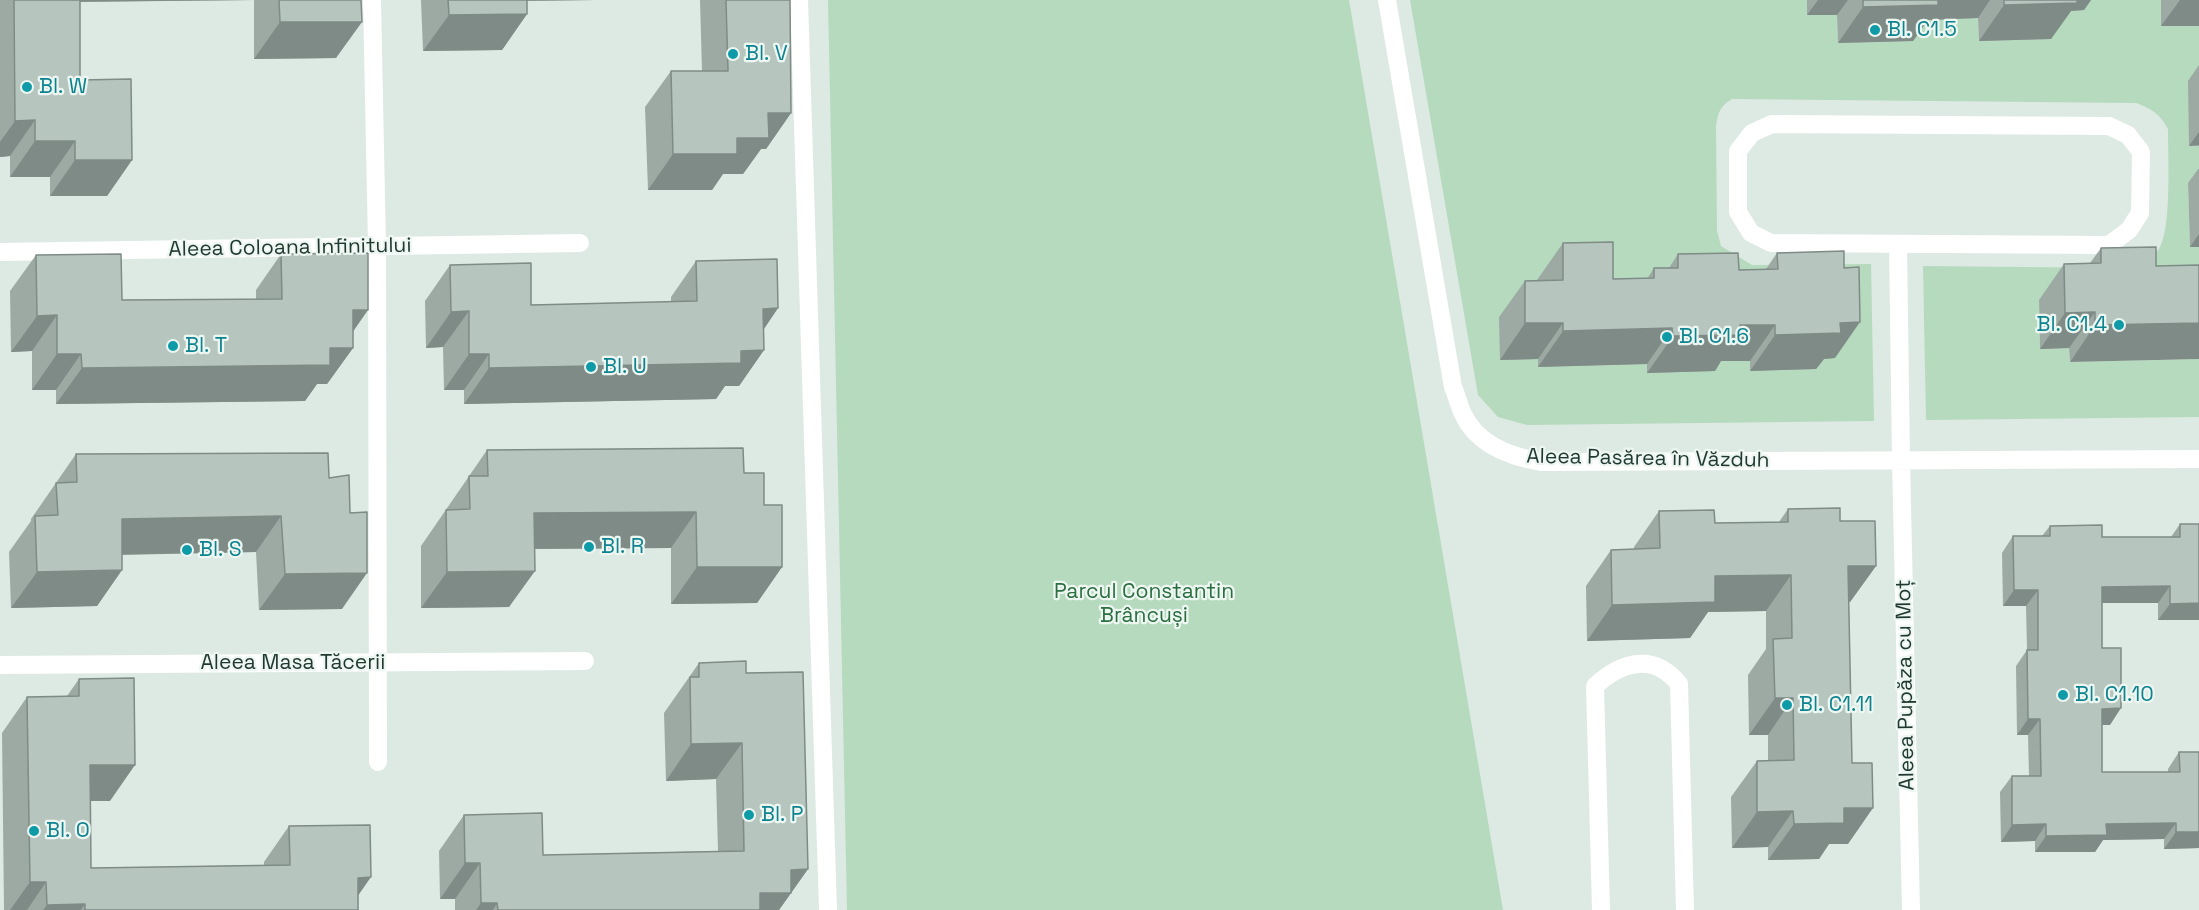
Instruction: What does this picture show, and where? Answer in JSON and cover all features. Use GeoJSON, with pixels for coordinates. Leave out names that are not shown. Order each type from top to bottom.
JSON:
{"type":"FeatureCollection","features":[{"type":"Feature","properties":{"kind":"street"},"geometry":{"type":"LineString","coordinates":[[372,0],[377,246],[378,762]]}},
{"type":"Feature","properties":{"kind":"street"},"geometry":{"type":"LineString","coordinates":[[799,0],[828,910]]}},
{"type":"Feature","properties":{"kind":"street","name":"Aleea Pasărea în Văzduh"},"geometry":{"type":"LineString","coordinates":[[1387,0],[1454,387],[1463,416],[1479,435],[1495,448],[1517,458],[1542,462],[2199,459]]}},
{"type":"Feature","properties":{"kind":"street"},"geometry":{"type":"LineString","coordinates":[[1772,124],[2109,126],[2128,135],[2141,152],[2140,213],[2129,231],[2109,245],[1898,244],[1771,243],[1751,233],[1738,212],[1738,151],[1752,133],[1772,124]]}},
{"type":"Feature","properties":{"kind":"street","name":"Aleea Coloana Infinitului"},"geometry":{"type":"LineString","coordinates":[[0,252],[580,243]]}},
{"type":"Feature","properties":{"kind":"street","name":"Aleea Pupăza cu Moț"},"geometry":{"type":"LineString","coordinates":[[1898,244],[1911,910]]}},
{"type":"Feature","properties":{"kind":"street","name":"Aleea Masa Tăcerii"},"geometry":{"type":"LineString","coordinates":[[0,665],[585,661]]}},
{"type":"Feature","properties":{"kind":"street"},"geometry":{"type":"LineString","coordinates":[[1601,910],[1595,686],[1606,676],[1624,666],[1655,665],[1670,673],[1679,684],[1685,910]]}},
{"type":"Feature","properties":{"kind":"green space","name":"Parcul Constantin Brâncuși"},"geometry":{"type":"Polygon","coordinates":[[[828,0],[1349,0],[1503,910],[847,910],[828,0]]]}},
{"type":"Feature","properties":{"kind":"green space"},"geometry":{"type":"Polygon","coordinates":[[[1410,0],[1807,0],[1837,15],[1838,43],[1913,41],[1913,20],[1978,18],[1979,41],[2051,39],[2051,11],[2083,0],[2161,0],[2199,26],[2199,81],[2189,146],[2199,146],[2199,182],[2188,183],[2190,247],[2199,247],[2199,301],[2039,301],[2040,349],[2069,348],[2070,362],[2199,359],[2199,417],[1926,420],[1923,266],[2127,268],[2149,259],[2159,249],[2168,209],[2168,129],[2155,113],[2136,103],[1732,99],[1722,107],[1716,126],[1717,231],[1721,246],[1752,265],[1871,264],[1874,421],[1527,425],[1498,417],[1478,395],[1410,0]],[[1538,316],[1539,367],[1647,364],[1648,373],[1715,361],[1750,361],[1750,371],[1816,369],[1538,316]]]}},
{"type":"Feature","properties":{"kind":"building"},"geometry":{"type":"Polygon","coordinates":[[[14,0],[80,0],[80,80],[131,79],[132,160],[75,160],[75,141],[35,141],[35,120],[15,121],[14,0]]]}},
{"type":"Feature","properties":{"kind":"building"},"geometry":{"type":"Polygon","coordinates":[[[279,0],[361,0],[362,22],[280,22],[279,0]]]}},
{"type":"Feature","properties":{"kind":"building"},"geometry":{"type":"Polygon","coordinates":[[[448,0],[527,0],[527,14],[449,15],[448,0]]]}},
{"type":"Feature","properties":{"kind":"building"},"geometry":{"type":"Polygon","coordinates":[[[726,0],[790,0],[791,113],[768,113],[769,138],[737,138],[737,154],[673,154],[671,71],[728,71],[726,0]]]}},
{"type":"Feature","properties":{"kind":"building"},"geometry":{"type":"Polygon","coordinates":[[[1863,0],[1938,0],[1938,5],[1863,7],[1863,0]]]}},
{"type":"Feature","properties":{"kind":"building"},"geometry":{"type":"Polygon","coordinates":[[[2004,0],[2077,0],[2077,3],[2004,5],[2004,0]]]}},
{"type":"Feature","properties":{"kind":"building"},"geometry":{"type":"Polygon","coordinates":[[[1613,242],[1613,279],[1654,278],[1654,268],[1678,268],[1678,254],[1738,253],[1739,270],[1778,269],[1777,253],[1844,251],[1844,268],[1859,267],[1860,322],[1840,323],[1841,333],[1775,335],[1775,325],[1740,325],[1740,335],[1673,336],[1672,328],[1563,331],[1563,323],[1525,323],[1525,281],[1563,280],[1563,243],[1613,242]]]}},
{"type":"Feature","properties":{"kind":"building"},"geometry":{"type":"Polygon","coordinates":[[[2156,247],[2156,266],[2199,265],[2199,323],[2095,325],[2095,312],[2065,313],[2064,264],[2101,263],[2101,248],[2156,247]]]}},
{"type":"Feature","properties":{"kind":"building"},"geometry":{"type":"Polygon","coordinates":[[[368,253],[368,310],[353,310],[353,348],[330,348],[330,365],[82,368],[81,354],[57,354],[57,315],[37,316],[36,255],[121,254],[122,300],[282,299],[281,254],[368,253]]]}},
{"type":"Feature","properties":{"kind":"building"},"geometry":{"type":"Polygon","coordinates":[[[777,259],[778,308],[763,309],[764,350],[741,351],[741,363],[489,368],[489,354],[469,354],[469,311],[451,312],[450,265],[531,263],[531,305],[697,301],[696,261],[777,259]]]}},
{"type":"Feature","properties":{"kind":"building"},"geometry":{"type":"Polygon","coordinates":[[[743,448],[744,473],[764,473],[764,505],[782,505],[782,567],[697,567],[696,512],[534,513],[535,571],[447,572],[446,510],[470,509],[469,476],[488,476],[487,450],[743,448]]]}},
{"type":"Feature","properties":{"kind":"building"},"geometry":{"type":"Polygon","coordinates":[[[328,453],[329,478],[349,475],[350,513],[367,512],[367,573],[285,574],[281,516],[122,519],[122,570],[37,572],[35,516],[58,515],[56,483],[77,482],[76,454],[328,453]]]}},
{"type":"Feature","properties":{"kind":"building"},"geometry":{"type":"Polygon","coordinates":[[[1840,508],[1840,521],[1875,521],[1876,566],[1848,566],[1852,763],[1872,763],[1873,808],[1844,808],[1844,823],[1794,824],[1793,811],[1757,812],[1757,761],[1794,760],[1793,698],[1775,698],[1773,639],[1792,638],[1791,575],[1715,576],[1715,602],[1612,605],[1611,550],[1660,548],[1659,511],[1714,510],[1715,523],[1788,522],[1788,509],[1840,508]]]}},
{"type":"Feature","properties":{"kind":"building","name":"Bl. C1.10"},"geometry":{"type":"Polygon","coordinates":[[[2180,524],[2199,524],[2199,603],[2170,604],[2170,586],[2102,587],[2102,648],[2121,648],[2121,708],[2102,709],[2102,772],[2180,772],[2179,752],[2199,752],[2199,832],[2176,832],[2176,823],[2106,824],[2107,835],[2046,836],[2046,824],[2012,825],[2012,776],[2041,776],[2040,719],[2028,719],[2027,650],[2038,650],[2038,590],[2014,590],[2013,536],[2050,536],[2050,526],[2102,525],[2102,537],[2180,537],[2180,524]]]}},
{"type":"Feature","properties":{"kind":"building"},"geometry":{"type":"Polygon","coordinates":[[[746,661],[746,673],[803,672],[808,869],[791,870],[791,893],[760,893],[760,910],[498,910],[497,903],[481,903],[480,863],[465,863],[464,815],[542,813],[543,855],[744,851],[742,743],[691,744],[690,677],[699,677],[699,663],[746,661]]]}},
{"type":"Feature","properties":{"kind":"building"},"geometry":{"type":"Polygon","coordinates":[[[134,678],[135,765],[90,765],[91,868],[290,865],[289,826],[370,825],[371,877],[358,878],[358,910],[85,910],[85,904],[47,905],[46,882],[30,882],[27,697],[79,696],[79,679],[134,678]]]}},
{"type":"Feature","properties":{"kind":"place","name":"Bl. C1.5"},"geometry":{"type":"Point","coordinates":[1875,30]}},
{"type":"Feature","properties":{"kind":"place","name":"Bl. V"},"geometry":{"type":"Point","coordinates":[733,54]}},
{"type":"Feature","properties":{"kind":"place","name":"Bl. W"},"geometry":{"type":"Point","coordinates":[27,87]}},
{"type":"Feature","properties":{"kind":"place","name":"Bl. C1.4"},"geometry":{"type":"Point","coordinates":[2119,325]}},
{"type":"Feature","properties":{"kind":"place","name":"Bl. C1.6"},"geometry":{"type":"Point","coordinates":[1667,337]}},
{"type":"Feature","properties":{"kind":"place","name":"Bl. T"},"geometry":{"type":"Point","coordinates":[173,346]}},
{"type":"Feature","properties":{"kind":"place","name":"Bl. U"},"geometry":{"type":"Point","coordinates":[591,367]}},
{"type":"Feature","properties":{"kind":"place","name":"Bl. R"},"geometry":{"type":"Point","coordinates":[589,547]}},
{"type":"Feature","properties":{"kind":"place","name":"Bl. S"},"geometry":{"type":"Point","coordinates":[187,550]}},
{"type":"Feature","properties":{"kind":"place","name":"Bl. C1.10"},"geometry":{"type":"Point","coordinates":[2063,695]}},
{"type":"Feature","properties":{"kind":"place","name":"Bl. C1.11"},"geometry":{"type":"Point","coordinates":[1787,705]}},
{"type":"Feature","properties":{"kind":"place","name":"Bl. P"},"geometry":{"type":"Point","coordinates":[749,815]}},
{"type":"Feature","properties":{"kind":"place","name":"Bl. O"},"geometry":{"type":"Point","coordinates":[34,831]}}]}
